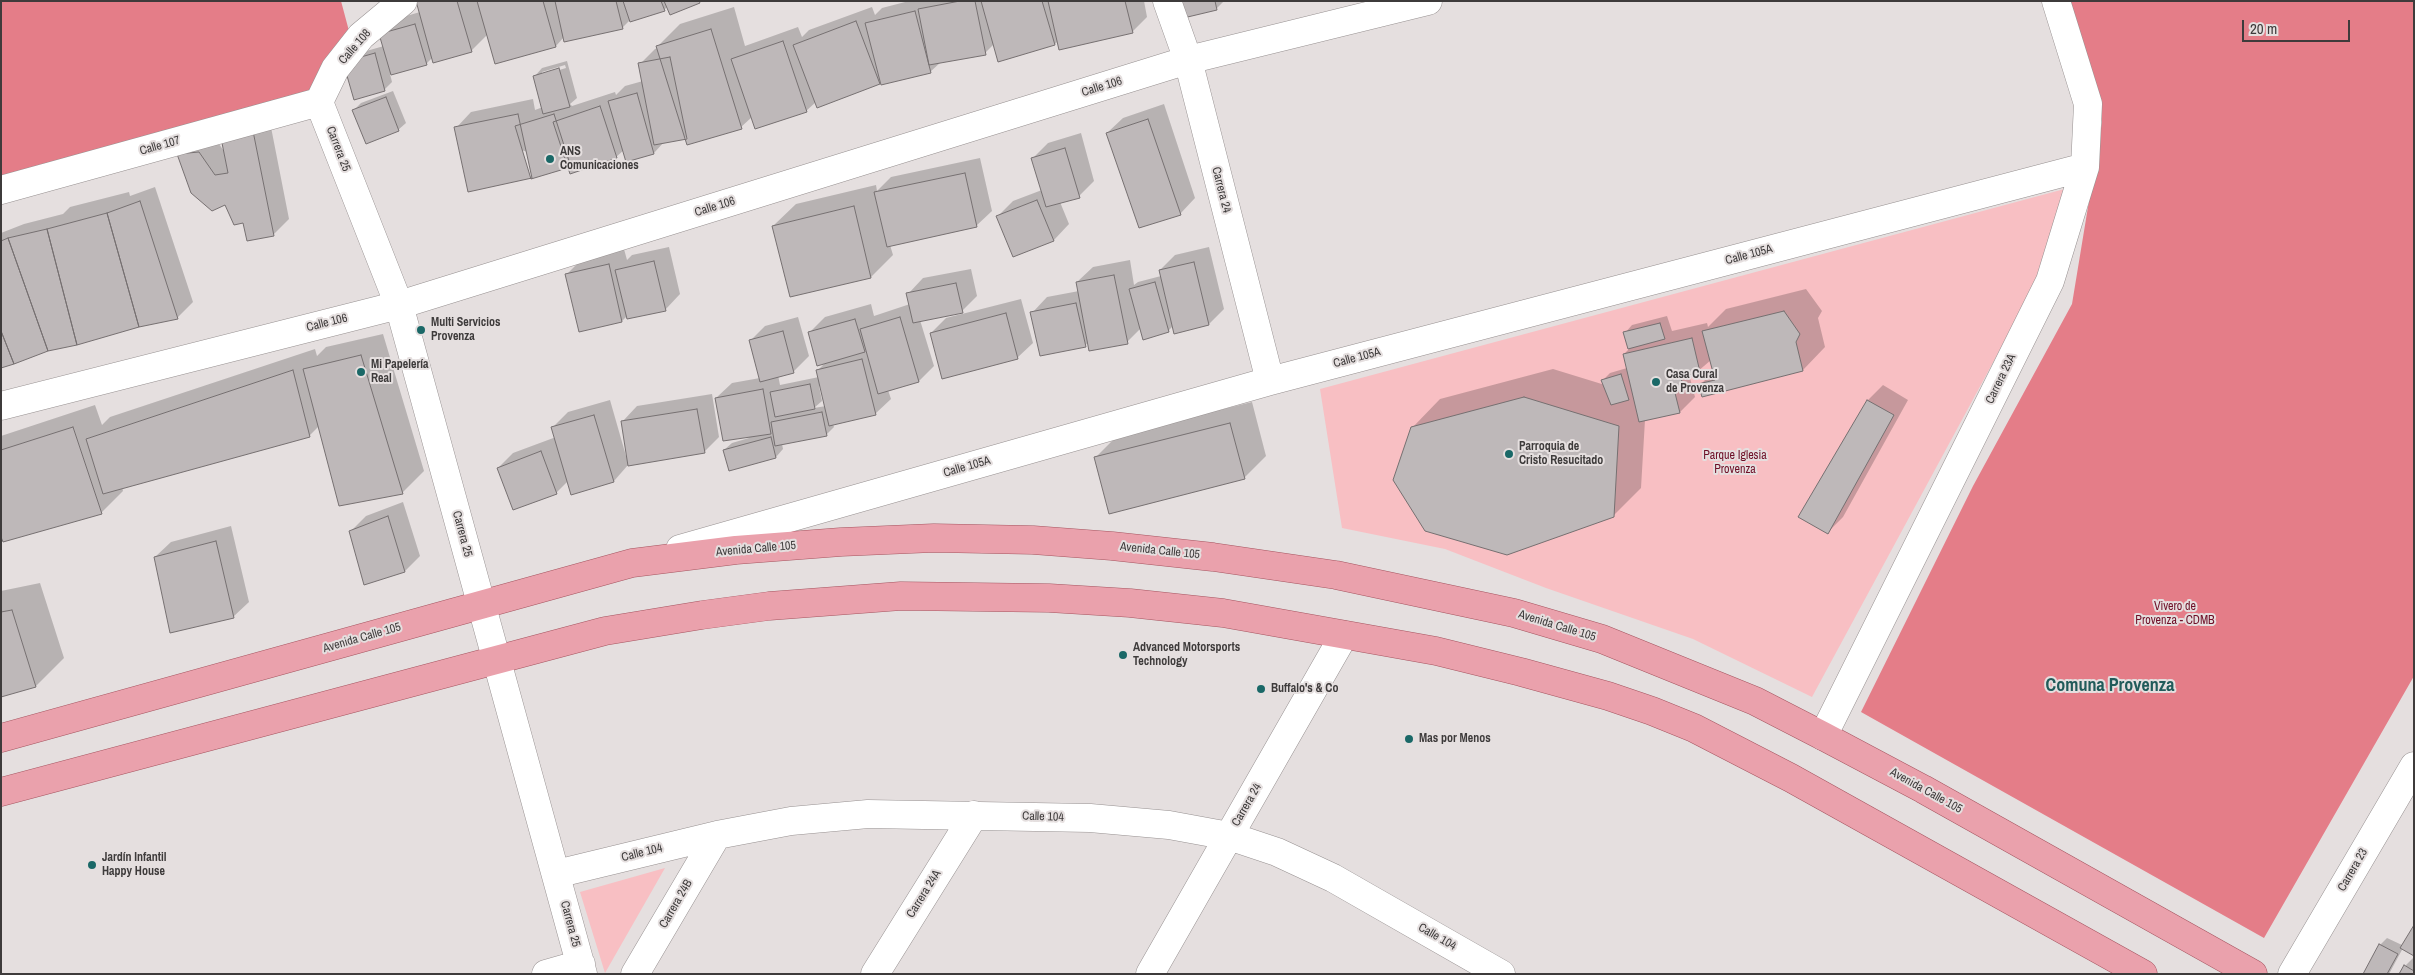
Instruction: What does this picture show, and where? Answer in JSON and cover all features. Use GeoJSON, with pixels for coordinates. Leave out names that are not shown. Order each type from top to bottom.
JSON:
{"type":"FeatureCollection","features":[{"type":"Feature","properties":{"kind":"main road","name":"Avenida Calle 105"},"geometry":{"type":"LineString","coordinates":[[1,738],[632,563],[736,550],[841,542],[934,538],[1033,540],[1213,557],[1336,575],[1523,616],[1602,639],[1687,672],[1754,701],[1923,789],[2253,974]]}},
{"type":"Feature","properties":{"kind":"main road"},"geometry":{"type":"LineString","coordinates":[[1,792],[604,631],[768,606],[902,596],[1049,598],[1130,603],[1223,614],[1436,651],[1608,696],[1694,728],[1902,837],[2143,974]]}},
{"type":"Feature","properties":{"kind":"street","name":"Calle 108"},"geometry":{"type":"LineString","coordinates":[[319,102],[335,69],[361,36],[403,1]]}},
{"type":"Feature","properties":{"kind":"street","name":"Carrera 24"},"geometry":{"type":"LineString","coordinates":[[1167,1],[1188,60],[1270,381]]}},
{"type":"Feature","properties":{"kind":"street","name":"Calle 106"},"geometry":{"type":"LineString","coordinates":[[1,406],[399,305],[1188,60],[1428,1]]}},
{"type":"Feature","properties":{"kind":"street","name":"Carrera 23A"},"geometry":{"type":"LineString","coordinates":[[1823,736],[2050,281],[2085,167],[2088,104],[2056,1]]}},
{"type":"Feature","properties":{"kind":"street","name":"Calle 107"},"geometry":{"type":"LineString","coordinates":[[1,190],[319,102]]}},
{"type":"Feature","properties":{"kind":"street","name":"Carrera 25"},"geometry":{"type":"LineString","coordinates":[[319,102],[399,305],[582,969]]}},
{"type":"Feature","properties":{"kind":"street","name":"Calle 105A"},"geometry":{"type":"LineString","coordinates":[[632,563],[1270,381],[2085,167]]}},
{"type":"Feature","properties":{"kind":"street","name":"Carrera 24"},"geometry":{"type":"LineString","coordinates":[[1150,974],[1344,635]]}},
{"type":"Feature","properties":{"kind":"street","name":"Carrera 23"},"geometry":{"type":"LineString","coordinates":[[2292,974],[2414,766]]}},
{"type":"Feature","properties":{"kind":"street","name":"Calle 104"},"geometry":{"type":"LineString","coordinates":[[556,874],[717,835],[791,821],[859,814],[1090,818],[1169,825],[1229,836],[1277,852],[1333,878],[1501,974]]}},
{"type":"Feature","properties":{"kind":"street","name":"Carrera 24A"},"geometry":{"type":"LineString","coordinates":[[875,974],[974,815]]}},
{"type":"Feature","properties":{"kind":"street","name":"Carrera 24B"},"geometry":{"type":"LineString","coordinates":[[635,974],[717,835]]}},
{"type":"Feature","properties":{"kind":"street"},"geometry":{"type":"LineString","coordinates":[[546,974],[582,969]]}},
{"type":"Feature","properties":{"kind":"green space"},"geometry":{"type":"Polygon","coordinates":[[[1,1],[341,1],[349,31],[309,93],[1,181],[1,1]]]}},
{"type":"Feature","properties":{"kind":"green space","name":"Vivero de Provenza - CDMB"},"geometry":{"type":"Polygon","coordinates":[[[2065,1],[2414,1],[2414,676],[2264,938],[1861,712],[1973,486],[2072,304],[2102,122],[2065,1]]]}},
{"type":"Feature","properties":{"kind":"green space","name":"Parque Iglesia Provenza"},"geometry":{"type":"Polygon","coordinates":[[[2072,187],[2036,283],[1812,697],[1693,639],[1546,588],[1445,549],[1342,528],[1320,389],[2072,187]]]}},
{"type":"Feature","properties":{"kind":"green space"},"geometry":{"type":"Polygon","coordinates":[[[665,868],[605,973],[580,892],[665,868]]]}},
{"type":"Feature","properties":{"kind":"building"},"geometry":{"type":"Polygon","coordinates":[[[416,1],[457,1],[472,52],[433,63],[416,1]]]}},
{"type":"Feature","properties":{"kind":"building"},"geometry":{"type":"Polygon","coordinates":[[[477,1],[543,1],[556,47],[495,64],[477,1]]]}},
{"type":"Feature","properties":{"kind":"building"},"geometry":{"type":"Polygon","coordinates":[[[555,1],[616,1],[623,29],[564,42],[555,1]]]}},
{"type":"Feature","properties":{"kind":"building"},"geometry":{"type":"Polygon","coordinates":[[[623,1],[661,1],[665,11],[630,22],[623,1]]]}},
{"type":"Feature","properties":{"kind":"building"},"geometry":{"type":"Polygon","coordinates":[[[664,1],[699,1],[700,3],[670,15],[664,1]]]}},
{"type":"Feature","properties":{"kind":"building"},"geometry":{"type":"Polygon","coordinates":[[[960,1],[975,1],[986,55],[929,65],[918,9],[960,1]]]}},
{"type":"Feature","properties":{"kind":"building"},"geometry":{"type":"Polygon","coordinates":[[[981,1],[1042,1],[1055,45],[998,62],[981,1]]]}},
{"type":"Feature","properties":{"kind":"building"},"geometry":{"type":"Polygon","coordinates":[[[1048,1],[1125,1],[1133,33],[1059,50],[1048,1]]]}},
{"type":"Feature","properties":{"kind":"building"},"geometry":{"type":"Polygon","coordinates":[[[1169,1],[1215,1],[1217,10],[1175,20],[1169,1]]]}},
{"type":"Feature","properties":{"kind":"building"},"geometry":{"type":"Polygon","coordinates":[[[915,11],[931,73],[881,85],[865,23],[915,11]]]}},
{"type":"Feature","properties":{"kind":"building"},"geometry":{"type":"Polygon","coordinates":[[[856,21],[880,84],[817,108],[793,45],[856,21]]]}},
{"type":"Feature","properties":{"kind":"building"},"geometry":{"type":"Polygon","coordinates":[[[415,24],[427,65],[391,75],[379,34],[415,24]]]}},
{"type":"Feature","properties":{"kind":"building"},"geometry":{"type":"Polygon","coordinates":[[[711,29],[742,129],[687,145],[656,46],[711,29]]]}},
{"type":"Feature","properties":{"kind":"building"},"geometry":{"type":"Polygon","coordinates":[[[783,41],[807,112],[755,129],[731,59],[783,41]]]}},
{"type":"Feature","properties":{"kind":"building"},"geometry":{"type":"Polygon","coordinates":[[[375,53],[385,91],[354,100],[343,62],[375,53]]]}},
{"type":"Feature","properties":{"kind":"building"},"geometry":{"type":"Polygon","coordinates":[[[670,57],[687,139],[654,145],[638,63],[670,57]]]}},
{"type":"Feature","properties":{"kind":"building"},"geometry":{"type":"Polygon","coordinates":[[[559,68],[570,107],[543,114],[533,76],[559,68]]]}},
{"type":"Feature","properties":{"kind":"building"},"geometry":{"type":"Polygon","coordinates":[[[637,93],[654,154],[626,162],[608,101],[637,93]]]}},
{"type":"Feature","properties":{"kind":"building"},"geometry":{"type":"Polygon","coordinates":[[[386,97],[399,131],[366,144],[352,110],[386,97]]]}},
{"type":"Feature","properties":{"kind":"building"},"geometry":{"type":"Polygon","coordinates":[[[600,106],[617,158],[570,174],[553,122],[600,106]]]}},
{"type":"Feature","properties":{"kind":"building"},"geometry":{"type":"Polygon","coordinates":[[[518,114],[532,178],[468,192],[454,127],[518,114]]]}},
{"type":"Feature","properties":{"kind":"building"},"geometry":{"type":"Polygon","coordinates":[[[554,114],[571,167],[531,179],[515,126],[554,114]]]}},
{"type":"Feature","properties":{"kind":"building"},"geometry":{"type":"Polygon","coordinates":[[[1148,119],[1181,215],[1139,228],[1106,133],[1148,119]]]}},
{"type":"Feature","properties":{"kind":"building"},"geometry":{"type":"Polygon","coordinates":[[[253,131],[274,236],[247,241],[243,223],[234,225],[225,205],[212,211],[191,193],[177,154],[199,152],[215,175],[228,173],[221,138],[253,131]]]}},
{"type":"Feature","properties":{"kind":"building"},"geometry":{"type":"Polygon","coordinates":[[[1065,148],[1080,198],[1046,207],[1031,158],[1065,148]]]}},
{"type":"Feature","properties":{"kind":"building"},"geometry":{"type":"Polygon","coordinates":[[[965,173],[977,227],[887,247],[874,192],[965,173]]]}},
{"type":"Feature","properties":{"kind":"building"},"geometry":{"type":"Polygon","coordinates":[[[1037,200],[1054,241],[1013,257],[996,216],[1037,200]]]}},
{"type":"Feature","properties":{"kind":"building"},"geometry":{"type":"Polygon","coordinates":[[[140,201],[178,319],[139,327],[107,213],[140,201]]]}},
{"type":"Feature","properties":{"kind":"building"},"geometry":{"type":"Polygon","coordinates":[[[854,206],[871,278],[790,297],[772,226],[854,206]]]}},
{"type":"Feature","properties":{"kind":"building"},"geometry":{"type":"Polygon","coordinates":[[[107,213],[139,327],[77,345],[47,229],[107,213]]]}},
{"type":"Feature","properties":{"kind":"building"},"geometry":{"type":"Polygon","coordinates":[[[47,229],[77,345],[48,351],[8,238],[47,229]]]}},
{"type":"Feature","properties":{"kind":"building"},"geometry":{"type":"Polygon","coordinates":[[[8,238],[48,351],[14,364],[1,331],[1,241],[8,238]]]}},
{"type":"Feature","properties":{"kind":"building"},"geometry":{"type":"Polygon","coordinates":[[[654,261],[666,311],[627,319],[615,270],[654,261]]]}},
{"type":"Feature","properties":{"kind":"building"},"geometry":{"type":"Polygon","coordinates":[[[1194,262],[1209,325],[1174,334],[1159,270],[1194,262]]]}},
{"type":"Feature","properties":{"kind":"building"},"geometry":{"type":"Polygon","coordinates":[[[609,264],[622,322],[579,332],[565,274],[609,264]]]}},
{"type":"Feature","properties":{"kind":"building"},"geometry":{"type":"Polygon","coordinates":[[[1114,275],[1128,344],[1089,351],[1076,282],[1114,275]]]}},
{"type":"Feature","properties":{"kind":"building"},"geometry":{"type":"Polygon","coordinates":[[[1155,282],[1169,332],[1143,340],[1129,289],[1155,282]]]}},
{"type":"Feature","properties":{"kind":"building"},"geometry":{"type":"Polygon","coordinates":[[[956,283],[963,313],[913,323],[906,293],[956,283]]]}},
{"type":"Feature","properties":{"kind":"building"},"geometry":{"type":"Polygon","coordinates":[[[1076,303],[1086,347],[1040,356],[1030,312],[1076,303]]]}},
{"type":"Feature","properties":{"kind":"building"},"geometry":{"type":"Polygon","coordinates":[[[1784,311],[1800,334],[1796,342],[1803,371],[1702,397],[1698,384],[1715,380],[1702,331],[1784,311]]]}},
{"type":"Feature","properties":{"kind":"building"},"geometry":{"type":"Polygon","coordinates":[[[1006,313],[1018,359],[942,379],[930,333],[1006,313]]]}},
{"type":"Feature","properties":{"kind":"building"},"geometry":{"type":"Polygon","coordinates":[[[900,317],[919,382],[878,394],[860,329],[900,317]]]}},
{"type":"Feature","properties":{"kind":"building"},"geometry":{"type":"Polygon","coordinates":[[[855,319],[865,352],[817,366],[808,332],[855,319]]]}},
{"type":"Feature","properties":{"kind":"building"},"geometry":{"type":"Polygon","coordinates":[[[1660,323],[1665,339],[1628,349],[1623,332],[1660,323]]]}},
{"type":"Feature","properties":{"kind":"building"},"geometry":{"type":"Polygon","coordinates":[[[1,331],[14,364],[1,368],[1,331]]]}},
{"type":"Feature","properties":{"kind":"building"},"geometry":{"type":"Polygon","coordinates":[[[783,331],[794,373],[760,382],[749,340],[783,331]]]}},
{"type":"Feature","properties":{"kind":"building","name":"Casa Cural de Provenza"},"geometry":{"type":"Polygon","coordinates":[[[1692,338],[1700,372],[1681,377],[1683,387],[1674,389],[1680,413],[1639,422],[1623,354],[1692,338]]]}},
{"type":"Feature","properties":{"kind":"building"},"geometry":{"type":"Polygon","coordinates":[[[361,355],[403,494],[339,506],[303,369],[361,355]]]}},
{"type":"Feature","properties":{"kind":"building"},"geometry":{"type":"Polygon","coordinates":[[[862,359],[876,415],[829,426],[816,370],[862,359]]]}},
{"type":"Feature","properties":{"kind":"building"},"geometry":{"type":"Polygon","coordinates":[[[293,370],[310,437],[103,494],[86,439],[293,370]]]}},
{"type":"Feature","properties":{"kind":"building"},"geometry":{"type":"Polygon","coordinates":[[[1621,374],[1629,400],[1611,405],[1601,380],[1621,374]]]}},
{"type":"Feature","properties":{"kind":"building"},"geometry":{"type":"Polygon","coordinates":[[[810,384],[815,409],[775,417],[770,392],[810,384]]]}},
{"type":"Feature","properties":{"kind":"building"},"geometry":{"type":"Polygon","coordinates":[[[763,389],[771,434],[723,441],[715,398],[763,389]]]}},
{"type":"Feature","properties":{"kind":"building","name":"Parroquia de Cristo Resucitado"},"geometry":{"type":"Polygon","coordinates":[[[1524,397],[1619,426],[1614,517],[1507,555],[1425,531],[1393,480],[1411,427],[1524,397]]]}},
{"type":"Feature","properties":{"kind":"building"},"geometry":{"type":"Polygon","coordinates":[[[1867,400],[1894,415],[1828,534],[1798,517],[1867,400]]]}},
{"type":"Feature","properties":{"kind":"building"},"geometry":{"type":"Polygon","coordinates":[[[697,409],[705,453],[628,466],[621,421],[697,409]]]}},
{"type":"Feature","properties":{"kind":"building"},"geometry":{"type":"Polygon","coordinates":[[[822,412],[827,436],[775,446],[771,422],[822,412]]]}},
{"type":"Feature","properties":{"kind":"building"},"geometry":{"type":"Polygon","coordinates":[[[594,415],[614,482],[571,495],[551,427],[594,415]]]}},
{"type":"Feature","properties":{"kind":"building"},"geometry":{"type":"Polygon","coordinates":[[[1230,423],[1245,479],[1109,514],[1094,457],[1230,423]]]}},
{"type":"Feature","properties":{"kind":"building"},"geometry":{"type":"Polygon","coordinates":[[[73,427],[102,514],[3,542],[1,537],[1,450],[73,427]]]}},
{"type":"Feature","properties":{"kind":"building"},"geometry":{"type":"Polygon","coordinates":[[[771,437],[776,458],[729,471],[723,450],[771,437]]]}},
{"type":"Feature","properties":{"kind":"building"},"geometry":{"type":"Polygon","coordinates":[[[541,451],[557,494],[513,510],[497,468],[541,451]]]}},
{"type":"Feature","properties":{"kind":"building"},"geometry":{"type":"Polygon","coordinates":[[[388,516],[405,572],[364,585],[349,531],[388,516]]]}},
{"type":"Feature","properties":{"kind":"building"},"geometry":{"type":"Polygon","coordinates":[[[216,541],[234,618],[170,633],[154,557],[216,541]]]}},
{"type":"Feature","properties":{"kind":"building"},"geometry":{"type":"Polygon","coordinates":[[[12,610],[36,687],[1,697],[1,612],[12,610]]]}},
{"type":"Feature","properties":{"kind":"building"},"geometry":{"type":"Polygon","coordinates":[[[2414,925],[2414,956],[2400,948],[2414,925]]]}},
{"type":"Feature","properties":{"kind":"building"},"geometry":{"type":"Polygon","coordinates":[[[2379,944],[2398,954],[2387,974],[2363,974],[2379,944]]]}},
{"type":"Feature","properties":{"kind":"building"},"geometry":{"type":"Polygon","coordinates":[[[2404,965],[2414,971],[2414,974],[2399,974],[2404,965]]]}},
{"type":"Feature","properties":{"kind":"place","name":"ANS Comunicaciones"},"geometry":{"type":"Point","coordinates":[550,159]}},
{"type":"Feature","properties":{"kind":"place","name":"Multi Servicios Provenza"},"geometry":{"type":"Point","coordinates":[421,330]}},
{"type":"Feature","properties":{"kind":"place","name":"Mi Papelería Real"},"geometry":{"type":"Point","coordinates":[361,372]}},
{"type":"Feature","properties":{"kind":"place","name":"Casa Cural de Provenza"},"geometry":{"type":"Point","coordinates":[1656,382]}},
{"type":"Feature","properties":{"kind":"place","name":"Parroquia de Cristo Resucitado"},"geometry":{"type":"Point","coordinates":[1509,454]}},
{"type":"Feature","properties":{"kind":"place","name":"Advanced Motorsports Technology"},"geometry":{"type":"Point","coordinates":[1123,655]}},
{"type":"Feature","properties":{"kind":"place","name":"Buffalo's & Co"},"geometry":{"type":"Point","coordinates":[1261,689]}},
{"type":"Feature","properties":{"kind":"place","name":"Mas por Menos"},"geometry":{"type":"Point","coordinates":[1409,739]}},
{"type":"Feature","properties":{"kind":"place","name":"Jardín Infantil Happy House"},"geometry":{"type":"Point","coordinates":[92,865]}},
{"type":"Feature","properties":{"kind":"district","name":"Comuna Provenza"},"geometry":{"type":"Point","coordinates":[2110,686]}}]}
